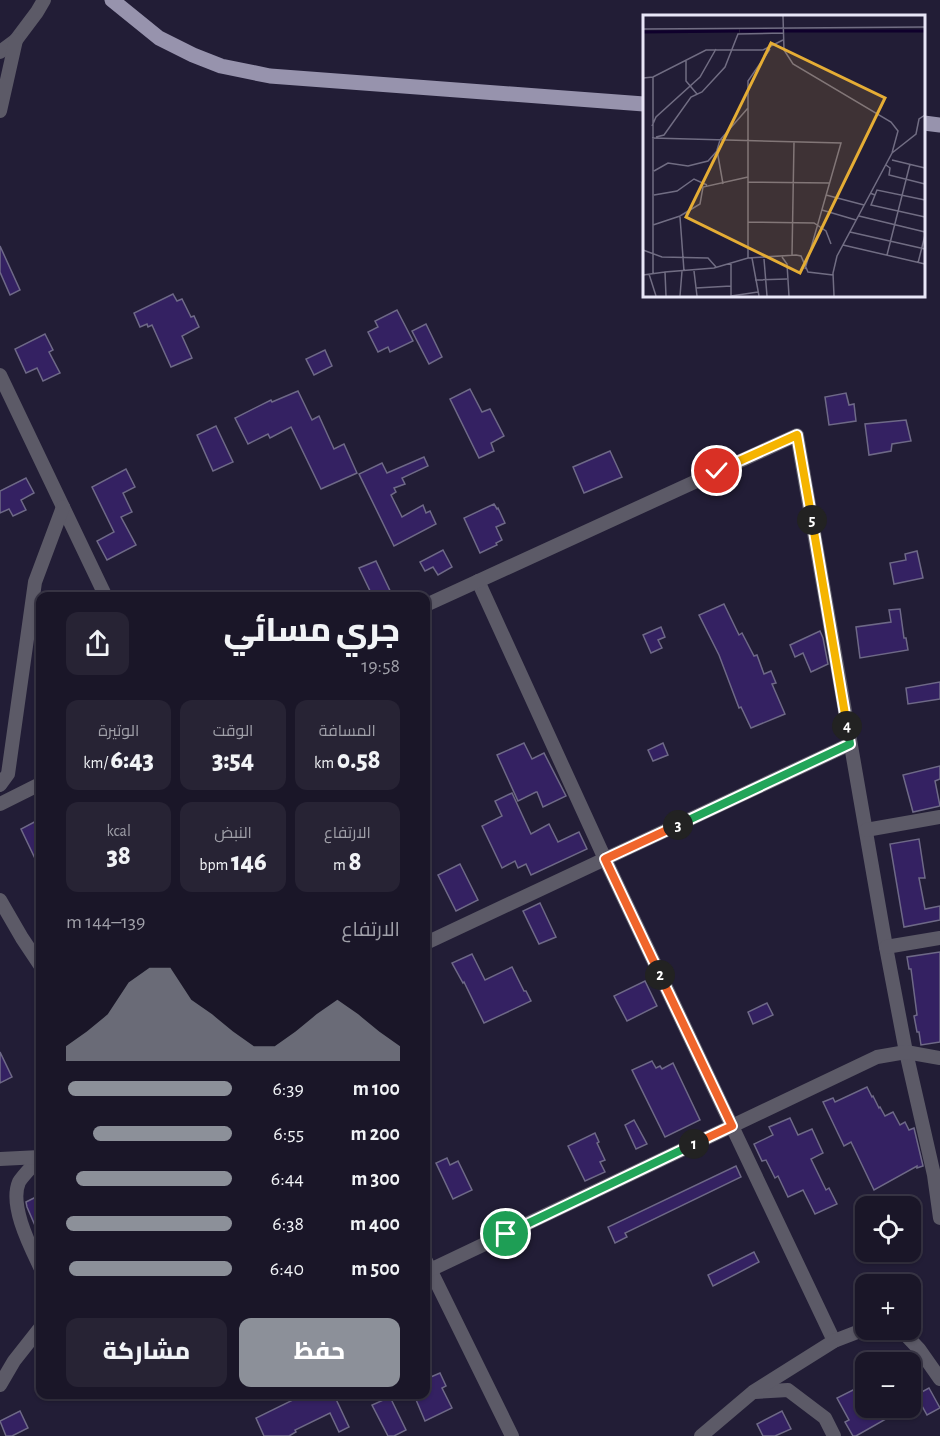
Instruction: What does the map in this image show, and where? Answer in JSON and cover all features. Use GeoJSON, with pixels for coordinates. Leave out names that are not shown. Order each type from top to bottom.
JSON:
{"type":"FeatureCollection","features":[{"type":"Feature","properties":{"kind":"main road"},"geometry":{"type":"LineString","coordinates":[[112,0],[159,38],[193,55],[221,66],[270,76],[643,104]]}},
{"type":"Feature","properties":{"kind":"main road"},"geometry":{"type":"LineString","coordinates":[[925,123],[940,124]]}},
{"type":"Feature","properties":{"kind":"street"},"geometry":{"type":"LineString","coordinates":[[0,52],[16,40],[44,0]]}},
{"type":"Feature","properties":{"kind":"street"},"geometry":{"type":"LineString","coordinates":[[0,111],[16,40]]}},
{"type":"Feature","properties":{"kind":"street"},"geometry":{"type":"LineString","coordinates":[[0,375],[103,592]]}},
{"type":"Feature","properties":{"kind":"street"},"geometry":{"type":"LineString","coordinates":[[430,603],[797,435],[886,947],[906,1052],[934,1175],[940,1218]]}},
{"type":"Feature","properties":{"kind":"street"},"geometry":{"type":"LineString","coordinates":[[0,785],[8,774],[35,582],[63,507]]}},
{"type":"Feature","properties":{"kind":"street"},"geometry":{"type":"LineString","coordinates":[[478,581],[605,859],[834,1341]]}},
{"type":"Feature","properties":{"kind":"street"},"geometry":{"type":"LineString","coordinates":[[430,941],[850,744]]}},
{"type":"Feature","properties":{"kind":"street"},"geometry":{"type":"LineString","coordinates":[[0,804],[36,786]]}},
{"type":"Feature","properties":{"kind":"street"},"geometry":{"type":"LineString","coordinates":[[866,831],[940,817]]}},
{"type":"Feature","properties":{"kind":"street"},"geometry":{"type":"LineString","coordinates":[[0,900],[36,959]]}},
{"type":"Feature","properties":{"kind":"street"},"geometry":{"type":"LineString","coordinates":[[886,947],[940,938]]}},
{"type":"Feature","properties":{"kind":"street"},"geometry":{"type":"LineString","coordinates":[[430,1265],[877,1057],[906,1052],[940,1058]]}},
{"type":"Feature","properties":{"kind":"street"},"geometry":{"type":"LineString","coordinates":[[0,1158],[36,1157]]}},
{"type":"Feature","properties":{"kind":"street"},"geometry":{"type":"LineString","coordinates":[[36,1162],[20,1182],[16,1200],[25,1234],[36,1258]]}},
{"type":"Feature","properties":{"kind":"street"},"geometry":{"type":"LineString","coordinates":[[430,1270],[512,1436]]}},
{"type":"Feature","properties":{"kind":"street"},"geometry":{"type":"LineString","coordinates":[[0,1385],[14,1361],[36,1333]]}},
{"type":"Feature","properties":{"kind":"street"},"geometry":{"type":"LineString","coordinates":[[701,1436],[753,1392],[834,1341],[855,1333]]}},
{"type":"Feature","properties":{"kind":"street"},"geometry":{"type":"LineString","coordinates":[[911,1340],[940,1378]]}},
{"type":"Feature","properties":{"kind":"street"},"geometry":{"type":"LineString","coordinates":[[753,1392],[788,1390],[825,1418],[834,1436]]}},
{"type":"Feature","properties":{"kind":"building"},"geometry":{"type":"Polygon","coordinates":[[[0,246],[20,290],[10,295],[0,272],[0,246]]]}},
{"type":"Feature","properties":{"kind":"building"},"geometry":{"type":"Polygon","coordinates":[[[173,294],[177,301],[182,299],[199,327],[182,336],[192,358],[171,367],[152,325],[148,327],[147,324],[140,327],[134,313],[173,294]]]}},
{"type":"Feature","properties":{"kind":"building"},"geometry":{"type":"Polygon","coordinates":[[[397,310],[413,341],[390,352],[388,347],[378,352],[368,332],[378,327],[375,321],[397,310]]]}},
{"type":"Feature","properties":{"kind":"building"},"geometry":{"type":"Polygon","coordinates":[[[426,324],[442,357],[429,364],[412,331],[426,324]]]}},
{"type":"Feature","properties":{"kind":"building"},"geometry":{"type":"Polygon","coordinates":[[[45,334],[53,350],[49,352],[60,373],[43,381],[37,368],[26,373],[15,349],[45,334]]]}},
{"type":"Feature","properties":{"kind":"building"},"geometry":{"type":"Polygon","coordinates":[[[325,350],[332,366],[314,375],[306,359],[325,350]]]}},
{"type":"Feature","properties":{"kind":"building"},"geometry":{"type":"Polygon","coordinates":[[[470,389],[482,412],[490,409],[504,436],[491,443],[494,451],[479,458],[450,399],[470,389]]]}},
{"type":"Feature","properties":{"kind":"building"},"geometry":{"type":"Polygon","coordinates":[[[298,391],[312,420],[319,416],[334,449],[344,444],[357,473],[321,489],[291,427],[270,438],[268,434],[248,444],[235,418],[271,400],[272,402],[298,391]]]}},
{"type":"Feature","properties":{"kind":"building"},"geometry":{"type":"Polygon","coordinates":[[[846,393],[849,405],[854,404],[856,421],[829,425],[825,397],[846,393]]]}},
{"type":"Feature","properties":{"kind":"building"},"geometry":{"type":"Polygon","coordinates":[[[906,420],[911,441],[892,444],[891,451],[869,455],[865,424],[906,420]]]}},
{"type":"Feature","properties":{"kind":"building"},"geometry":{"type":"Polygon","coordinates":[[[216,426],[233,462],[213,471],[197,435],[216,426]]]}},
{"type":"Feature","properties":{"kind":"building"},"geometry":{"type":"Polygon","coordinates":[[[610,451],[622,477],[584,493],[573,467],[610,451]]]}},
{"type":"Feature","properties":{"kind":"building"},"geometry":{"type":"Polygon","coordinates":[[[424,457],[428,466],[402,478],[405,484],[394,488],[396,492],[391,495],[402,517],[423,505],[426,513],[430,511],[436,524],[394,546],[359,474],[382,463],[387,473],[424,457]]]}},
{"type":"Feature","properties":{"kind":"building"},"geometry":{"type":"Polygon","coordinates":[[[126,469],[135,487],[123,493],[132,512],[121,517],[136,545],[107,560],[97,541],[114,532],[92,487],[126,469]]]}},
{"type":"Feature","properties":{"kind":"building"},"geometry":{"type":"Polygon","coordinates":[[[26,478],[34,493],[21,500],[26,510],[13,516],[9,509],[0,513],[0,491],[26,478]]]}},
{"type":"Feature","properties":{"kind":"building"},"geometry":{"type":"Polygon","coordinates":[[[494,504],[505,523],[496,527],[502,540],[480,553],[464,518],[494,504]]]}},
{"type":"Feature","properties":{"kind":"building"},"geometry":{"type":"Polygon","coordinates":[[[443,550],[452,567],[438,575],[433,567],[425,571],[420,562],[443,550]]]}},
{"type":"Feature","properties":{"kind":"building"},"geometry":{"type":"Polygon","coordinates":[[[917,551],[923,578],[894,584],[890,563],[906,560],[905,554],[917,551]]]}},
{"type":"Feature","properties":{"kind":"building"},"geometry":{"type":"Polygon","coordinates":[[[376,561],[391,592],[371,592],[359,568],[376,561]]]}},
{"type":"Feature","properties":{"kind":"building"},"geometry":{"type":"Polygon","coordinates":[[[724,604],[739,635],[742,633],[754,656],[757,655],[764,674],[771,671],[776,683],[772,684],[785,714],[751,728],[741,707],[739,708],[719,655],[699,615],[724,604]]]}},
{"type":"Feature","properties":{"kind":"building"},"geometry":{"type":"Polygon","coordinates":[[[900,609],[908,650],[860,658],[856,627],[891,622],[889,610],[900,609]]]}},
{"type":"Feature","properties":{"kind":"building"},"geometry":{"type":"Polygon","coordinates":[[[661,627],[665,637],[658,640],[662,648],[651,653],[643,635],[661,627]]]}},
{"type":"Feature","properties":{"kind":"building"},"geometry":{"type":"Polygon","coordinates":[[[820,631],[828,664],[811,672],[803,653],[795,657],[790,645],[820,631]]]}},
{"type":"Feature","properties":{"kind":"building"},"geometry":{"type":"Polygon","coordinates":[[[940,682],[940,699],[908,704],[906,688],[940,682]]]}},
{"type":"Feature","properties":{"kind":"building"},"geometry":{"type":"Polygon","coordinates":[[[524,743],[532,759],[544,753],[566,796],[543,807],[537,792],[518,801],[497,755],[524,743]]]}},
{"type":"Feature","properties":{"kind":"building"},"geometry":{"type":"Polygon","coordinates":[[[663,743],[668,755],[653,761],[648,750],[663,743]]]}},
{"type":"Feature","properties":{"kind":"building"},"geometry":{"type":"Polygon","coordinates":[[[940,766],[940,779],[935,781],[940,806],[913,812],[903,775],[940,766]]]}},
{"type":"Feature","properties":{"kind":"building"},"geometry":{"type":"Polygon","coordinates":[[[512,793],[531,834],[549,824],[558,842],[579,832],[587,849],[531,875],[526,864],[518,868],[515,861],[502,868],[482,826],[502,816],[495,801],[512,793]]]}},
{"type":"Feature","properties":{"kind":"building"},"geometry":{"type":"Polygon","coordinates":[[[36,821],[36,861],[21,829],[36,821]]]}},
{"type":"Feature","properties":{"kind":"building"},"geometry":{"type":"Polygon","coordinates":[[[919,839],[925,878],[919,878],[925,909],[940,906],[940,920],[904,927],[890,844],[919,839]]]}},
{"type":"Feature","properties":{"kind":"building"},"geometry":{"type":"Polygon","coordinates":[[[460,864],[478,900],[456,911],[438,875],[460,864]]]}},
{"type":"Feature","properties":{"kind":"building"},"geometry":{"type":"Polygon","coordinates":[[[540,903],[556,937],[539,944],[523,911],[540,903]]]}},
{"type":"Feature","properties":{"kind":"building"},"geometry":{"type":"Polygon","coordinates":[[[940,952],[940,1042],[921,1045],[914,1016],[917,1015],[911,969],[909,969],[907,957],[940,952]]]}},
{"type":"Feature","properties":{"kind":"building"},"geometry":{"type":"Polygon","coordinates":[[[472,954],[485,980],[512,967],[531,1001],[484,1023],[452,963],[472,954]]]}},
{"type":"Feature","properties":{"kind":"building"},"geometry":{"type":"Polygon","coordinates":[[[645,981],[657,1006],[627,1021],[614,996],[645,981]]]}},
{"type":"Feature","properties":{"kind":"building"},"geometry":{"type":"Polygon","coordinates":[[[767,1003],[773,1015],[753,1024],[748,1012],[767,1003]]]}},
{"type":"Feature","properties":{"kind":"building"},"geometry":{"type":"Polygon","coordinates":[[[0,1052],[12,1077],[0,1083],[0,1052]]]}},
{"type":"Feature","properties":{"kind":"building"},"geometry":{"type":"Polygon","coordinates":[[[652,1061],[656,1068],[660,1066],[662,1069],[673,1063],[700,1120],[665,1137],[632,1070],[652,1061]]]}},
{"type":"Feature","properties":{"kind":"building"},"geometry":{"type":"Polygon","coordinates":[[[867,1087],[885,1116],[893,1112],[900,1125],[905,1122],[909,1130],[914,1128],[923,1166],[917,1168],[917,1166],[874,1190],[851,1142],[844,1146],[823,1102],[833,1098],[835,1102],[867,1087]]]}},
{"type":"Feature","properties":{"kind":"building"},"geometry":{"type":"Polygon","coordinates":[[[790,1118],[798,1135],[812,1129],[823,1153],[811,1159],[826,1190],[829,1188],[837,1204],[815,1214],[803,1190],[788,1197],[778,1176],[775,1178],[766,1160],[762,1161],[754,1144],[773,1135],[769,1127],[790,1118]]]}},
{"type":"Feature","properties":{"kind":"building"},"geometry":{"type":"Polygon","coordinates":[[[634,1120],[647,1144],[636,1149],[625,1125],[634,1120]]]}},
{"type":"Feature","properties":{"kind":"building"},"geometry":{"type":"Polygon","coordinates":[[[595,1133],[605,1160],[600,1162],[605,1172],[585,1181],[568,1146],[595,1133]]]}},
{"type":"Feature","properties":{"kind":"building"},"geometry":{"type":"Polygon","coordinates":[[[447,1158],[450,1165],[458,1161],[472,1190],[453,1199],[436,1163],[447,1158]]]}},
{"type":"Feature","properties":{"kind":"building"},"geometry":{"type":"Polygon","coordinates":[[[736,1166],[741,1177],[625,1233],[627,1237],[615,1243],[608,1227],[736,1166]]]}},
{"type":"Feature","properties":{"kind":"building"},"geometry":{"type":"Polygon","coordinates":[[[36,1197],[36,1228],[27,1207],[26,1202],[36,1197]]]}},
{"type":"Feature","properties":{"kind":"building"},"geometry":{"type":"Polygon","coordinates":[[[754,1252],[759,1262],[713,1286],[708,1275],[754,1252]]]}},
{"type":"Feature","properties":{"kind":"building"},"geometry":{"type":"Polygon","coordinates":[[[440,1373],[446,1386],[442,1388],[452,1408],[425,1421],[416,1399],[430,1399],[430,1377],[440,1373]]]}},
{"type":"Feature","properties":{"kind":"building"},"geometry":{"type":"Polygon","coordinates":[[[929,1388],[940,1408],[927,1415],[921,1404],[921,1392],[929,1388]]]}},
{"type":"Feature","properties":{"kind":"building"},"geometry":{"type":"Polygon","coordinates":[[[855,1389],[855,1418],[888,1418],[853,1436],[845,1422],[849,1420],[837,1398],[855,1389]]]}},
{"type":"Feature","properties":{"kind":"building"},"geometry":{"type":"Polygon","coordinates":[[[336,1399],[349,1427],[339,1432],[330,1413],[295,1430],[296,1432],[289,1436],[264,1436],[256,1418],[293,1400],[336,1399]]]}},
{"type":"Feature","properties":{"kind":"building"},"geometry":{"type":"Polygon","coordinates":[[[391,1399],[406,1430],[394,1436],[388,1436],[372,1405],[391,1399]]]}},
{"type":"Feature","properties":{"kind":"building"},"geometry":{"type":"Polygon","coordinates":[[[20,1411],[28,1428],[12,1436],[6,1436],[0,1421],[20,1411]]]}},
{"type":"Feature","properties":{"kind":"building"},"geometry":{"type":"Polygon","coordinates":[[[782,1411],[791,1429],[775,1436],[763,1436],[757,1424],[782,1411]]]}},
{"type":"Feature","properties":{"kind":"route"},"geometry":{"type":"LineString","coordinates":[[506,1234],[732,1126],[605,859],[850,744],[797,435],[717,471]]}}]}
